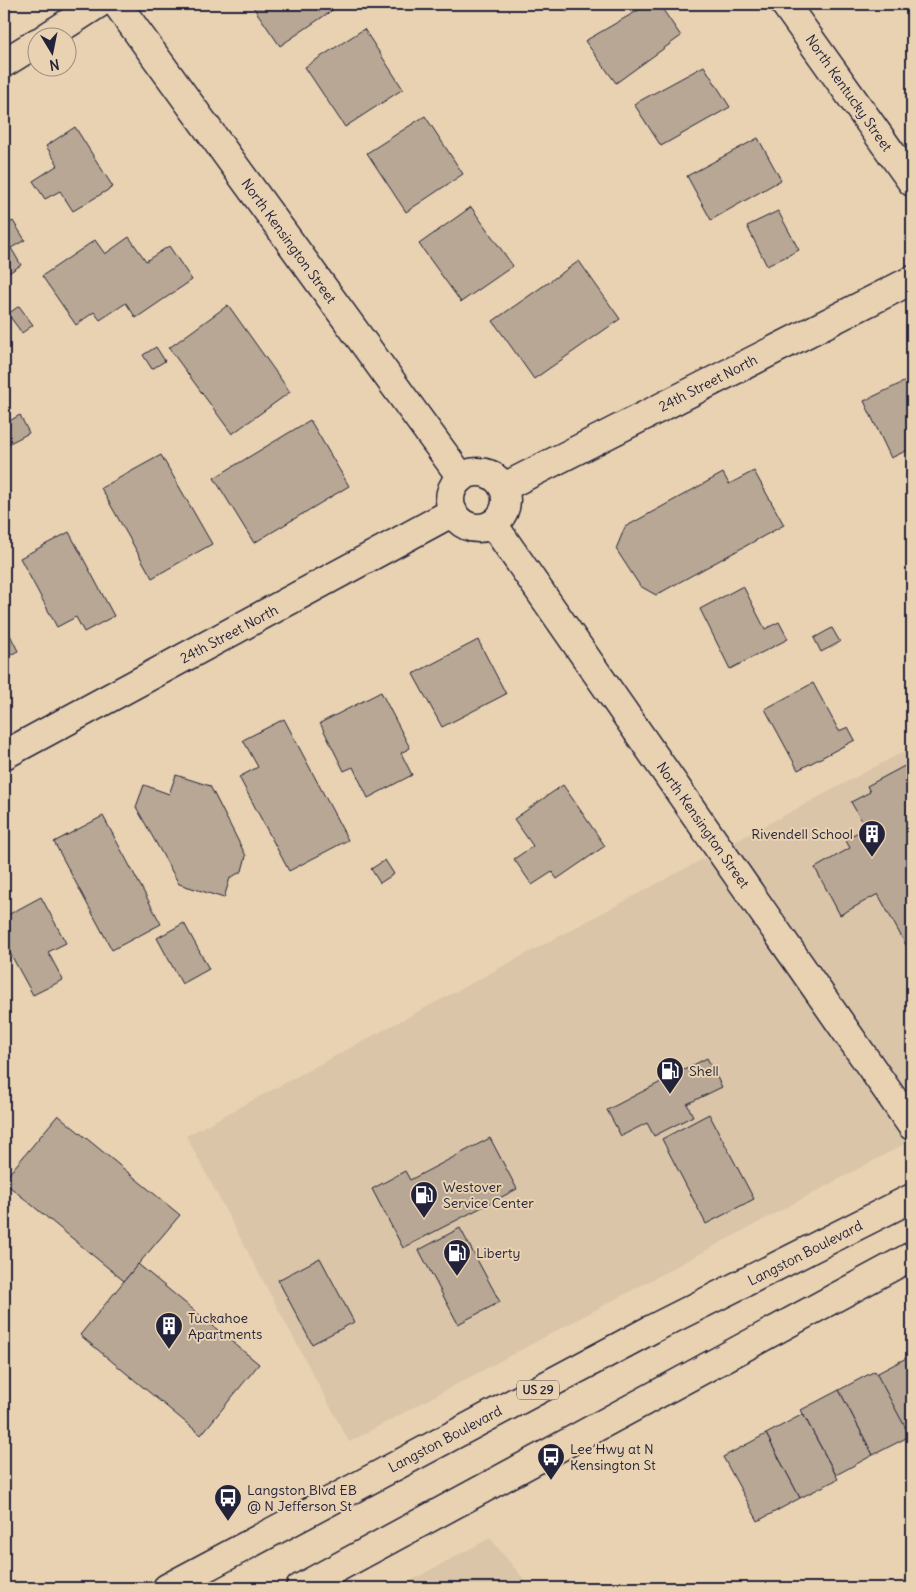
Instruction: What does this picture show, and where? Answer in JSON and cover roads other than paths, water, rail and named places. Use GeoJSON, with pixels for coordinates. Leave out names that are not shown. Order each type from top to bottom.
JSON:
{"type":"FeatureCollection","features":[{"type":"Feature","properties":{"kind":"street"},"geometry":{"type":"LineString","coordinates":[[61,28],[98,4]]}},
{"type":"Feature","properties":{"kind":"street","name":"North Kensington Street"},"geometry":{"type":"LineString","coordinates":[[117,4],[461,477]]}},
{"type":"Feature","properties":{"kind":"street","name":"North Kentucky Street"},"geometry":{"type":"LineString","coordinates":[[785,4],[912,182]]}},
{"type":"Feature","properties":{"kind":"street"},"geometry":{"type":"LineString","coordinates":[[4,64],[28,48]]}},
{"type":"Feature","properties":{"kind":"street","name":"24th Street North"},"geometry":{"type":"LineString","coordinates":[[504,487],[912,280]]}},
{"type":"Feature","properties":{"kind":"street"},"geometry":{"type":"LineString","coordinates":[[476,471],[484,472],[499,480],[504,487],[507,503],[504,511],[494,524],[485,527],[466,526],[453,512],[450,494],[454,485],[461,477],[476,471]]}},
{"type":"Feature","properties":{"kind":"street","name":"24th Street North"},"geometry":{"type":"LineString","coordinates":[[4,755],[453,512]]}},
{"type":"Feature","properties":{"kind":"street","name":"North Kensington Street"},"geometry":{"type":"LineString","coordinates":[[494,524],[912,1126]]}},
{"type":"Feature","properties":{"kind":"street","name":"Langston Boulevard"},"geometry":{"type":"LineString","coordinates":[[167,1588],[652,1329],[912,1198]]}},
{"type":"Feature","properties":{"kind":"street"},"geometry":{"type":"LineString","coordinates":[[300,1588],[912,1256]]}},
{"type":"Feature","properties":{"kind":"place","name":"Rivendell School"},"geometry":{"type":"Point","coordinates":[872,858]}},
{"type":"Feature","properties":{"kind":"place","name":"Shell"},"geometry":{"type":"Point","coordinates":[670,1095]}},
{"type":"Feature","properties":{"kind":"place","name":"Westover Service Center"},"geometry":{"type":"Point","coordinates":[424,1219]}},
{"type":"Feature","properties":{"kind":"place","name":"Liberty"},"geometry":{"type":"Point","coordinates":[457,1277]}},
{"type":"Feature","properties":{"kind":"place","name":"Tuckahoe Apartments"},"geometry":{"type":"Point","coordinates":[169,1350]}},
{"type":"Feature","properties":{"kind":"place","name":"Lee Hwy at N Kensington St"},"geometry":{"type":"Point","coordinates":[551,1481]}},
{"type":"Feature","properties":{"kind":"place","name":"Langston Blvd EB @ N Jefferson St"},"geometry":{"type":"Point","coordinates":[228,1522]}}]}
